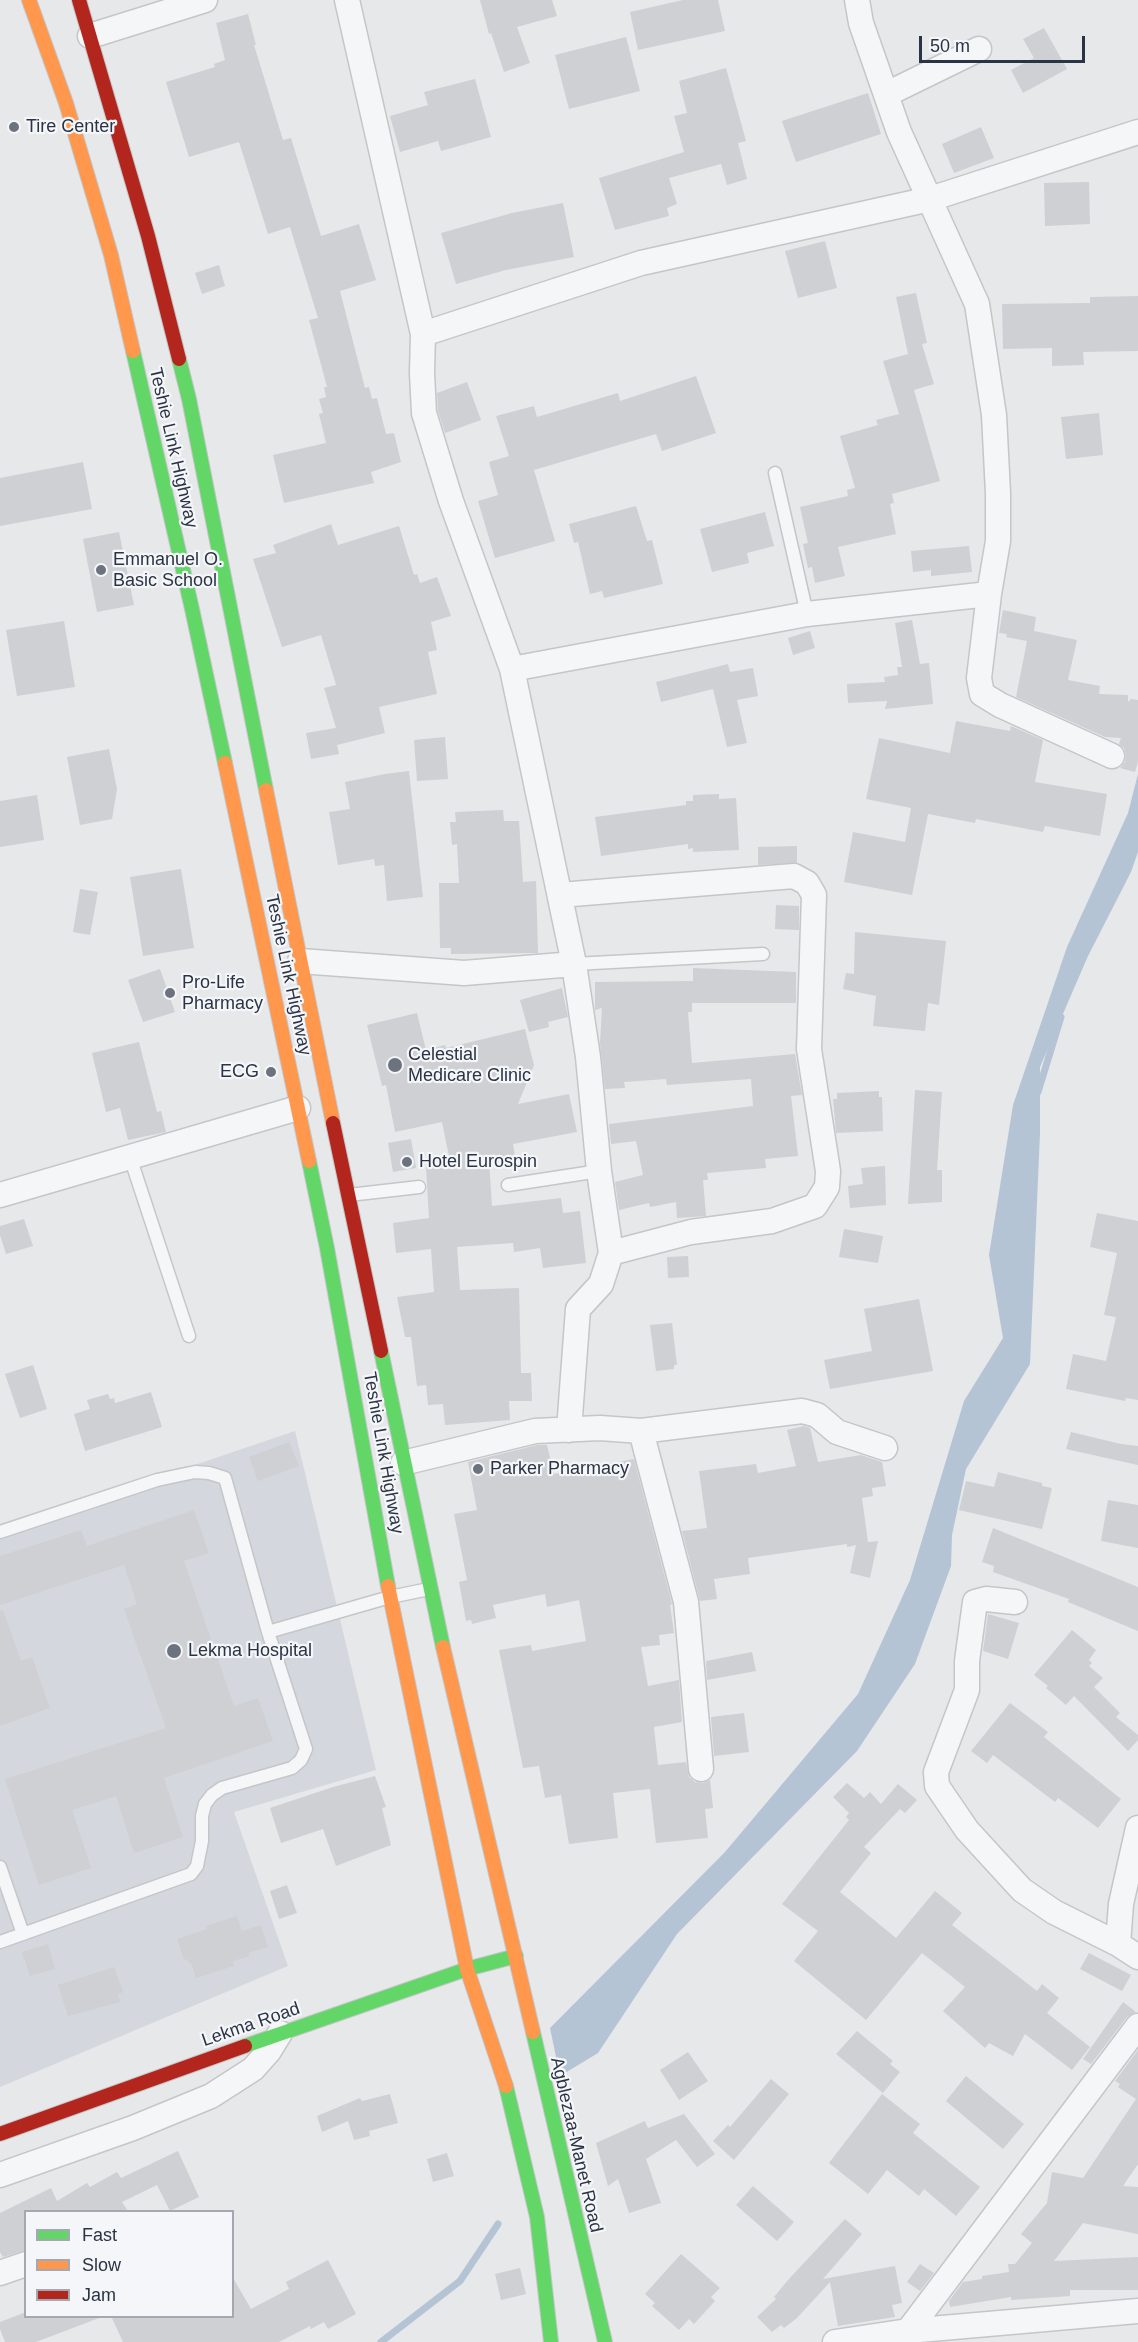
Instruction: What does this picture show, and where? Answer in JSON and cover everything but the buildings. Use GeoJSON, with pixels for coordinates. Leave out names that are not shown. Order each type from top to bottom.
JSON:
{"type":"FeatureCollection","features":[{"type":"Feature","properties":{"kind":"main road","name":"Teshie Link Highway"},"geometry":{"type":"LineString","coordinates":[[29,0],[66,102],[111,255],[202,655],[329,1259],[390,1597],[467,1969]]}},
{"type":"Feature","properties":{"kind":"main road","name":"Teshie Link Highway"},"geometry":{"type":"LineString","coordinates":[[79,0],[148,236],[189,399],[300,961],[403,1463],[430,1589],[516,1956]]}},
{"type":"Feature","properties":{"kind":"main road","name":"Lekma Road"},"geometry":{"type":"LineString","coordinates":[[0,2134],[280,2033],[467,1969],[516,1956]]}},
{"type":"Feature","properties":{"kind":"main road","name":"Agblezaa-Manet Road"},"geometry":{"type":"LineString","coordinates":[[516,1956],[605,2342]]}},
{"type":"Feature","properties":{"kind":"main road"},"geometry":{"type":"LineString","coordinates":[[467,1969],[508,2093],[537,2217],[552,2342]]}},
{"type":"Feature","properties":{"kind":"street"},"geometry":{"type":"LineString","coordinates":[[90,36],[205,0]]}},
{"type":"Feature","properties":{"kind":"street"},"geometry":{"type":"LineString","coordinates":[[347,0],[423,334],[424,413],[451,501],[512,669],[574,964],[588,1057],[598,1171],[611,1253],[601,1284],[578,1309],[569,1430]]}},
{"type":"Feature","properties":{"kind":"street"},"geometry":{"type":"LineString","coordinates":[[857,0],[861,23],[899,132],[977,304],[994,415],[998,493],[998,541],[979,678],[982,694],[1000,705],[1112,756]]}},
{"type":"Feature","properties":{"kind":"street"},"geometry":{"type":"LineString","coordinates":[[887,94],[979,49]]}},
{"type":"Feature","properties":{"kind":"street"},"geometry":{"type":"LineString","coordinates":[[423,334],[640,263],[930,199],[1138,132]]}},
{"type":"Feature","properties":{"kind":"street"},"geometry":{"type":"LineString","coordinates":[[512,669],[807,614],[989,594]]}},
{"type":"Feature","properties":{"kind":"street"},"geometry":{"type":"LineString","coordinates":[[560,895],[794,876],[807,883],[814,895],[809,1049],[826,1159],[827,1186],[815,1206],[772,1221],[691,1232],[611,1253]]}},
{"type":"Feature","properties":{"kind":"street"},"geometry":{"type":"LineString","coordinates":[[300,961],[464,973],[574,964]]}},
{"type":"Feature","properties":{"kind":"street"},"geometry":{"type":"LineString","coordinates":[[0,1195],[298,1108]]}},
{"type":"Feature","properties":{"kind":"street"},"geometry":{"type":"LineString","coordinates":[[403,1463],[535,1431],[600,1428],[641,1431],[802,1412],[817,1415],[837,1432],[885,1448]]}},
{"type":"Feature","properties":{"kind":"street"},"geometry":{"type":"LineString","coordinates":[[641,1431],[686,1602],[701,1769]]}},
{"type":"Feature","properties":{"kind":"street"},"geometry":{"type":"LineString","coordinates":[[1015,1602],[986,1599],[975,1602],[967,1661],[967,1690],[936,1772],[937,1786],[967,1830],[1022,1890],[1054,1912],[1118,1944],[1138,1957]]}},
{"type":"Feature","properties":{"kind":"street"},"geometry":{"type":"LineString","coordinates":[[1118,1944],[1121,1904],[1138,1828]]}},
{"type":"Feature","properties":{"kind":"street"},"geometry":{"type":"LineString","coordinates":[[908,2331],[1138,2026]]}},
{"type":"Feature","properties":{"kind":"street"},"geometry":{"type":"LineString","coordinates":[[0,2175],[133,2128],[220,2091],[253,2069],[269,2051],[280,2033]]}},
{"type":"Feature","properties":{"kind":"street"},"geometry":{"type":"LineString","coordinates":[[133,2128],[140,2111],[147,2081]]}},
{"type":"Feature","properties":{"kind":"street"},"geometry":{"type":"LineString","coordinates":[[0,2273],[24,2265]]}},
{"type":"Feature","properties":{"kind":"street"},"geometry":{"type":"LineString","coordinates":[[835,2342],[908,2331],[1138,2311]]}},
{"type":"Feature","properties":{"kind":"lane"},"geometry":{"type":"LineString","coordinates":[[776,473],[807,614]]}},
{"type":"Feature","properties":{"kind":"lane"},"geometry":{"type":"LineString","coordinates":[[574,964],[763,954]]}},
{"type":"Feature","properties":{"kind":"lane"},"geometry":{"type":"LineString","coordinates":[[130,1157],[189,1336]]}},
{"type":"Feature","properties":{"kind":"lane"},"geometry":{"type":"LineString","coordinates":[[508,1185],[598,1171]]}},
{"type":"Feature","properties":{"kind":"lane"},"geometry":{"type":"LineString","coordinates":[[349,1195],[419,1187]]}},
{"type":"Feature","properties":{"kind":"lane"},"geometry":{"type":"LineString","coordinates":[[0,1532],[157,1480],[195,1472],[225,1478],[268,1632],[306,1749],[301,1760],[292,1768],[222,1788],[212,1795],[203,1810],[197,1866],[191,1874],[0,1942]]}},
{"type":"Feature","properties":{"kind":"lane"},"geometry":{"type":"LineString","coordinates":[[268,1632],[390,1597],[430,1589]]}},
{"type":"Feature","properties":{"kind":"lane"},"geometry":{"type":"LineString","coordinates":[[0,1868],[23,1934]]}},
{"type":"Feature","properties":{"kind":"shaded area","name":"Lekma Hospital"},"geometry":{"type":"Polygon","coordinates":[[[295,1431],[376,1770],[234,1812],[288,1966],[0,2087],[0,1531],[295,1431]]]}},
{"type":"Feature","properties":{"kind":"water"},"geometry":{"type":"Polygon","coordinates":[[[1138,774],[1138,852],[1131,872],[1088,956],[1040,1067],[1040,1133],[1030,1364],[966,1469],[952,1535],[951,1566],[915,1664],[857,1751],[677,1934],[598,2053],[560,2076],[550,2028],[725,1852],[858,1694],[910,1580],[964,1401],[1003,1338],[989,1255],[1013,1105],[1067,947],[1128,813],[1138,774]]]}},
{"type":"Feature","properties":{"kind":"waterway"},"geometry":{"type":"LineString","coordinates":[[1038,1092],[1061,1017]]}},
{"type":"Feature","properties":{"kind":"waterway"},"geometry":{"type":"LineString","coordinates":[[381,2342],[460,2281],[498,2224]]}},
{"type":"Feature","properties":{"kind":"traffic: fast"},"geometry":{"type":"LineString","coordinates":[[133,351],[225,763]]}},
{"type":"Feature","properties":{"kind":"traffic: fast"},"geometry":{"type":"LineString","coordinates":[[179,359],[189,399],[266,790]]}},
{"type":"Feature","properties":{"kind":"traffic: fast"},"geometry":{"type":"LineString","coordinates":[[309,1161],[388,1586]]}},
{"type":"Feature","properties":{"kind":"traffic: fast"},"geometry":{"type":"LineString","coordinates":[[381,1351],[443,1647]]}},
{"type":"Feature","properties":{"kind":"traffic: fast"},"geometry":{"type":"LineString","coordinates":[[245,2046],[467,1969],[516,1956]]}},
{"type":"Feature","properties":{"kind":"traffic: fast"},"geometry":{"type":"LineString","coordinates":[[533,2032],[605,2342]]}},
{"type":"Feature","properties":{"kind":"traffic: fast"},"geometry":{"type":"LineString","coordinates":[[506,2086],[537,2217],[551,2342]]}},
{"type":"Feature","properties":{"kind":"traffic: slow"},"geometry":{"type":"LineString","coordinates":[[29,0],[66,103],[111,255],[133,351]]}},
{"type":"Feature","properties":{"kind":"traffic: slow"},"geometry":{"type":"LineString","coordinates":[[225,763],[309,1161]]}},
{"type":"Feature","properties":{"kind":"traffic: slow"},"geometry":{"type":"LineString","coordinates":[[266,790],[333,1123]]}},
{"type":"Feature","properties":{"kind":"traffic: slow"},"geometry":{"type":"LineString","coordinates":[[388,1586],[467,1969],[506,2086]]}},
{"type":"Feature","properties":{"kind":"traffic: slow"},"geometry":{"type":"LineString","coordinates":[[443,1647],[533,2032]]}},
{"type":"Feature","properties":{"kind":"traffic: jam"},"geometry":{"type":"LineString","coordinates":[[79,0],[148,236],[179,359]]}},
{"type":"Feature","properties":{"kind":"traffic: jam"},"geometry":{"type":"LineString","coordinates":[[333,1123],[381,1351]]}},
{"type":"Feature","properties":{"kind":"traffic: jam"},"geometry":{"type":"LineString","coordinates":[[0,2134],[245,2046]]}},
{"type":"Feature","properties":{"kind":"place","name":"Tire Center"},"geometry":{"type":"Point","coordinates":[14,127]}},
{"type":"Feature","properties":{"kind":"place","name":"Emmanuel O. Basic School"},"geometry":{"type":"Point","coordinates":[101,570]}},
{"type":"Feature","properties":{"kind":"place","name":"Pro-Life Pharmacy"},"geometry":{"type":"Point","coordinates":[170,993]}},
{"type":"Feature","properties":{"kind":"place","name":"Celestial Medicare Clinic"},"geometry":{"type":"Point","coordinates":[395,1065]}},
{"type":"Feature","properties":{"kind":"place","name":"ECG"},"geometry":{"type":"Point","coordinates":[271,1072]}},
{"type":"Feature","properties":{"kind":"place","name":"Hotel Eurospin"},"geometry":{"type":"Point","coordinates":[407,1162]}},
{"type":"Feature","properties":{"kind":"place","name":"Parker Pharmacy"},"geometry":{"type":"Point","coordinates":[478,1469]}},
{"type":"Feature","properties":{"kind":"place","name":"Lekma Hospital"},"geometry":{"type":"Point","coordinates":[174,1651]}}]}
